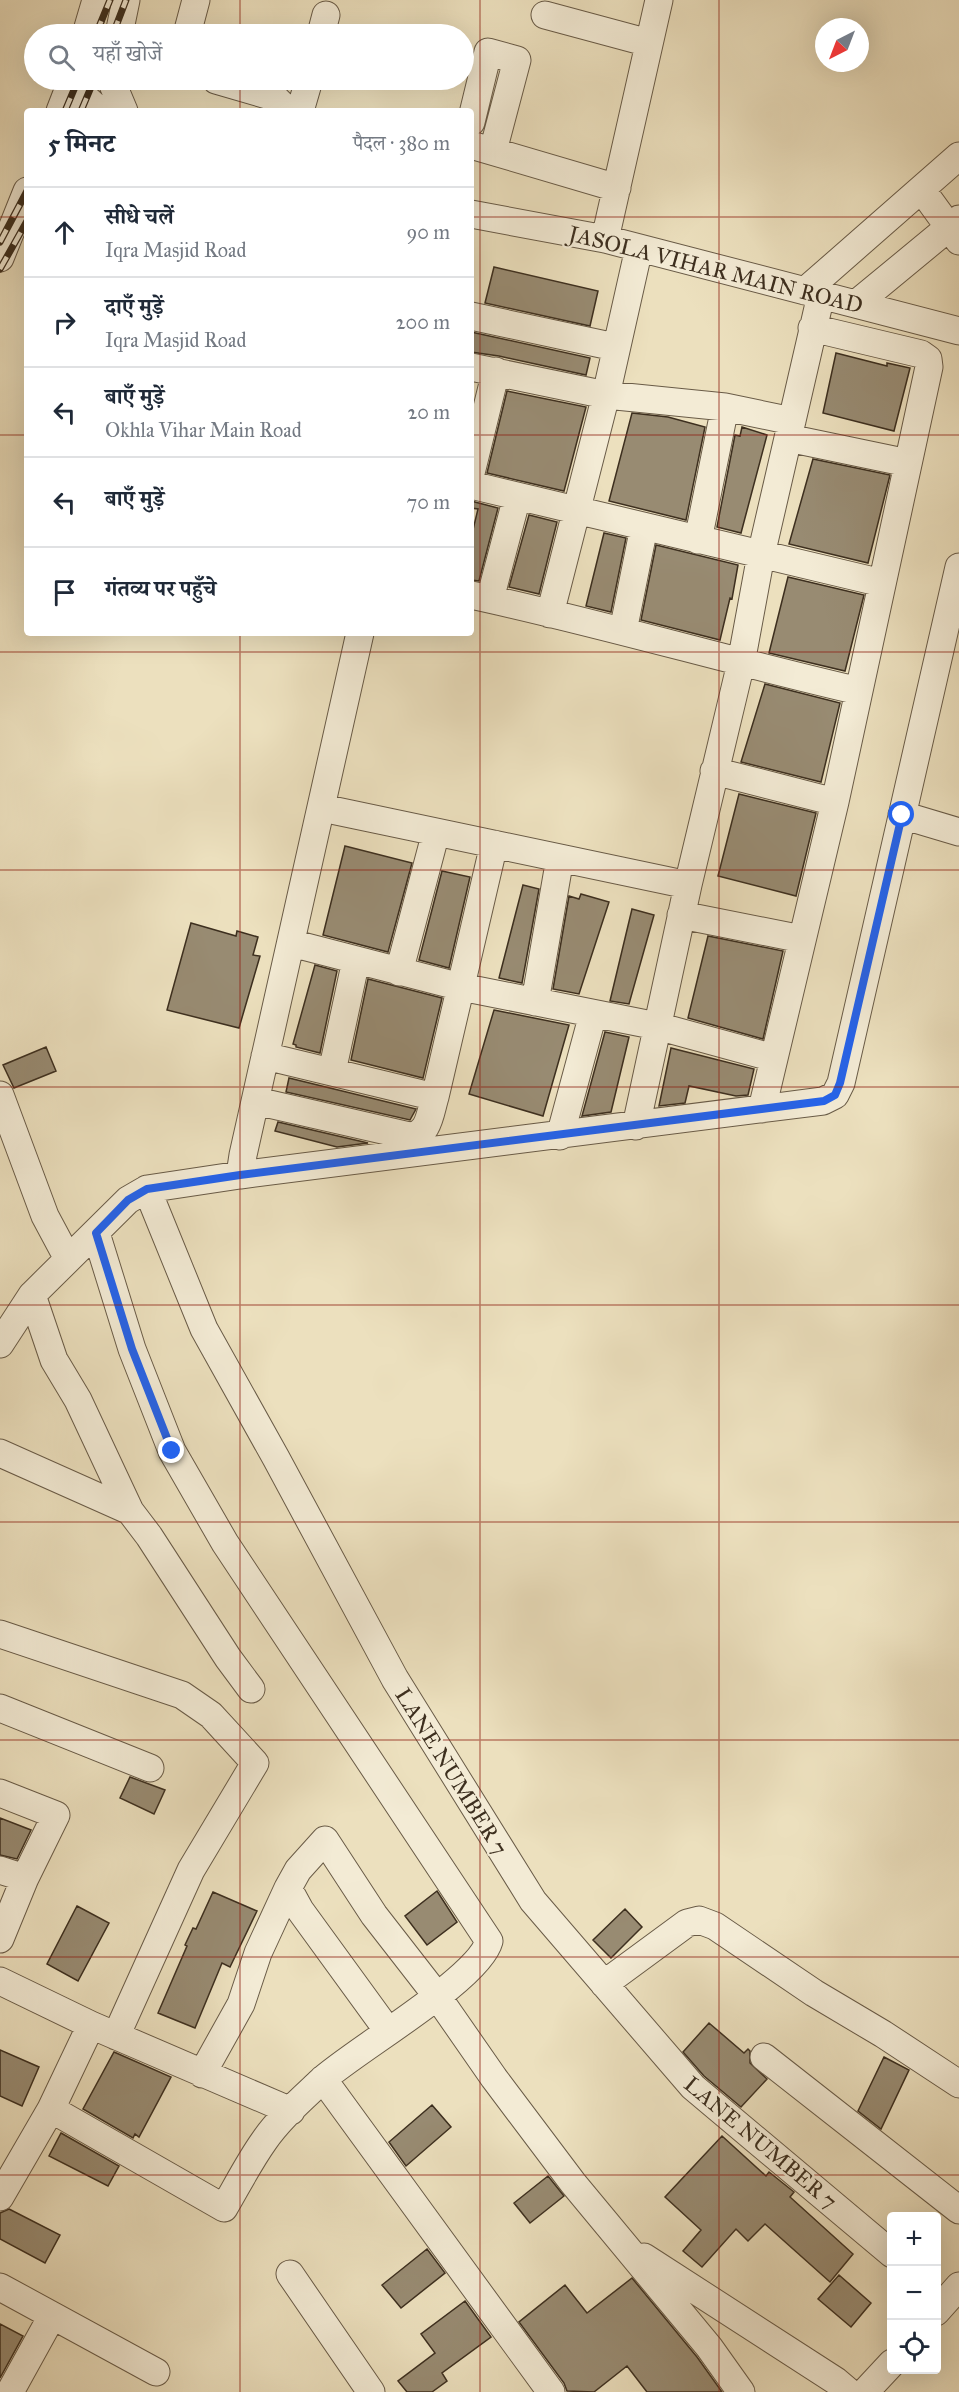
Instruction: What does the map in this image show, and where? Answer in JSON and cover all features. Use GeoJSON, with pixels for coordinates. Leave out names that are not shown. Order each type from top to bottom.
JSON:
{"type":"FeatureCollection","features":[{"type":"Feature","properties":{"kind":"street"},"geometry":{"type":"LineString","coordinates":[[89,24],[96,0]]}},
{"type":"Feature","properties":{"kind":"street"},"geometry":{"type":"LineString","coordinates":[[121,24],[126,0]]}},
{"type":"Feature","properties":{"kind":"street"},"geometry":{"type":"LineString","coordinates":[[190,24],[196,0]]}},
{"type":"Feature","properties":{"kind":"street"},"geometry":{"type":"LineString","coordinates":[[605,239],[659,0]]}},
{"type":"Feature","properties":{"kind":"street"},"geometry":{"type":"LineString","coordinates":[[544,15],[649,43]]}},
{"type":"Feature","properties":{"kind":"street"},"geometry":{"type":"LineString","coordinates":[[474,110],[488,52],[517,60],[482,148],[617,188]]}},
{"type":"Feature","properties":{"kind":"street"},"geometry":{"type":"LineString","coordinates":[[61,108],[70,90]]}},
{"type":"Feature","properties":{"kind":"street"},"geometry":{"type":"LineString","coordinates":[[78,90],[97,108]]}},
{"type":"Feature","properties":{"kind":"street"},"geometry":{"type":"LineString","coordinates":[[115,90],[123,108]]}},
{"type":"Feature","properties":{"kind":"street"},"geometry":{"type":"LineString","coordinates":[[250,90],[274,97],[285,108]]}},
{"type":"Feature","properties":{"kind":"street"},"geometry":{"type":"LineString","coordinates":[[301,108],[306,90]]}},
{"type":"Feature","properties":{"kind":"street"},"geometry":{"type":"LineString","coordinates":[[636,1126],[681,915],[741,663],[761,555],[812,328],[813,293],[959,156]]}},
{"type":"Feature","properties":{"kind":"street"},"geometry":{"type":"LineString","coordinates":[[856,304],[956,229],[922,190]]}},
{"type":"Feature","properties":{"kind":"street"},"geometry":{"type":"LineString","coordinates":[[0,258],[24,198]]}},
{"type":"Feature","properties":{"kind":"street","name":"JASOLA VIHAR MAIN ROAD"},"geometry":{"type":"LineString","coordinates":[[474,214],[605,239],[959,331]]}},
{"type":"Feature","properties":{"kind":"street"},"geometry":{"type":"LineString","coordinates":[[550,614],[606,395],[639,248]]}},
{"type":"Feature","properties":{"kind":"street"},"geometry":{"type":"LineString","coordinates":[[474,317],[615,347]]}},
{"type":"Feature","properties":{"kind":"street"},"geometry":{"type":"LineString","coordinates":[[762,1109],[835,802],[929,367],[928,359],[921,354],[812,328]]}},
{"type":"Feature","properties":{"kind":"street"},"geometry":{"type":"LineString","coordinates":[[474,447],[483,369],[606,395],[725,407],[790,430],[908,463]]}},
{"type":"Feature","properties":{"kind":"street"},"geometry":{"type":"LineString","coordinates":[[698,540],[725,407]]}},
{"type":"Feature","properties":{"kind":"street"},"geometry":{"type":"LineString","coordinates":[[474,486],[882,583]]}},
{"type":"Feature","properties":{"kind":"street"},"geometry":{"type":"LineString","coordinates":[[517,497],[480,597],[859,691]]}},
{"type":"Feature","properties":{"kind":"street"},"geometry":{"type":"LineString","coordinates":[[623,631],[644,527]]}},
{"type":"Feature","properties":{"kind":"street"},"geometry":{"type":"LineString","coordinates":[[0,1344],[32,1295],[128,1200],[147,1189],[240,1175],[824,1101],[835,1095],[959,567]]}},
{"type":"Feature","properties":{"kind":"street"},"geometry":{"type":"LineString","coordinates":[[240,1175],[359,636]]}},
{"type":"Feature","properties":{"kind":"street"},"geometry":{"type":"LineString","coordinates":[[714,771],[835,802]]}},
{"type":"Feature","properties":{"kind":"street"},"geometry":{"type":"LineString","coordinates":[[322,808],[688,885]]}},
{"type":"Feature","properties":{"kind":"street"},"geometry":{"type":"LineString","coordinates":[[902,815],[959,832]]}},
{"type":"Feature","properties":{"kind":"street"},"geometry":{"type":"LineString","coordinates":[[399,972],[436,832]]}},
{"type":"Feature","properties":{"kind":"street"},"geometry":{"type":"LineString","coordinates":[[256,1101],[400,1134],[417,1136],[427,1126],[494,844]]}},
{"type":"Feature","properties":{"kind":"street"},"geometry":{"type":"LineString","coordinates":[[536,1002],[560,858]]}},
{"type":"Feature","properties":{"kind":"street"},"geometry":{"type":"LineString","coordinates":[[681,915],[802,939]]}},
{"type":"Feature","properties":{"kind":"street"},"geometry":{"type":"LineString","coordinates":[[291,943],[461,987],[657,1026],[774,1058]]}},
{"type":"Feature","properties":{"kind":"street"},"geometry":{"type":"LineString","coordinates":[[332,1072],[356,960]]}},
{"type":"Feature","properties":{"kind":"street"},"geometry":{"type":"LineString","coordinates":[[560,1136],[593,1014]]}},
{"type":"Feature","properties":{"kind":"street"},"geometry":{"type":"LineString","coordinates":[[265,1056],[435,1097]]}},
{"type":"Feature","properties":{"kind":"street"},"geometry":{"type":"LineString","coordinates":[[0,1095],[29,1178],[45,1216],[68,1259]]}},
{"type":"Feature","properties":{"kind":"street"},"geometry":{"type":"LineString","coordinates":[[0,1155],[16,1163],[29,1178]]}},
{"type":"Feature","properties":{"kind":"street","name":"LANE NUMBER 7"},"geometry":{"type":"LineString","coordinates":[[147,1189],[204,1329],[395,1679],[533,1901],[693,2087],[887,2251]]}},
{"type":"Feature","properties":{"kind":"street"},"geometry":{"type":"LineString","coordinates":[[51,2109],[224,2208],[264,2140],[291,2111],[323,2079],[437,1996],[487,1950],[489,1941],[231,1553],[172,1451],[132,1349],[96,1233]]}},
{"type":"Feature","properties":{"kind":"street"},"geometry":{"type":"LineString","coordinates":[[32,1295],[54,1360],[78,1400],[130,1511],[251,1689]]}},
{"type":"Feature","properties":{"kind":"street"},"geometry":{"type":"LineString","coordinates":[[0,1453],[130,1511]]}},
{"type":"Feature","properties":{"kind":"street"},"geometry":{"type":"LineString","coordinates":[[0,1634],[182,1695],[211,1716],[255,1763],[191,1870],[116,2036]]}},
{"type":"Feature","properties":{"kind":"street"},"geometry":{"type":"LineString","coordinates":[[0,1708],[150,1768]]}},
{"type":"Feature","properties":{"kind":"street"},"geometry":{"type":"LineString","coordinates":[[0,1793],[56,1815],[25,1878],[0,1939]]}},
{"type":"Feature","properties":{"kind":"street"},"geometry":{"type":"LineString","coordinates":[[202,2074],[241,2004],[262,1944],[288,1887],[298,1870],[325,1840],[374,1915],[437,1996],[508,2097],[623,2244],[709,2347],[741,2392]]}},
{"type":"Feature","properties":{"kind":"street"},"geometry":{"type":"LineString","coordinates":[[0,1870],[25,1878]]}},
{"type":"Feature","properties":{"kind":"street"},"geometry":{"type":"LineString","coordinates":[[288,1887],[300,1910],[388,2031]]}},
{"type":"Feature","properties":{"kind":"street"},"geometry":{"type":"LineString","coordinates":[[604,1984],[687,1923],[699,1920],[715,1926],[813,1993],[883,2034],[959,2084]]}},
{"type":"Feature","properties":{"kind":"street"},"geometry":{"type":"LineString","coordinates":[[0,1981],[91,2025],[291,2111]]}},
{"type":"Feature","properties":{"kind":"street"},"geometry":{"type":"LineString","coordinates":[[0,2197],[51,2109],[91,2025]]}},
{"type":"Feature","properties":{"kind":"street"},"geometry":{"type":"LineString","coordinates":[[764,2057],[959,2210]]}},
{"type":"Feature","properties":{"kind":"street"},"geometry":{"type":"LineString","coordinates":[[323,2079],[550,2392]]}},
{"type":"Feature","properties":{"kind":"street"},"geometry":{"type":"LineString","coordinates":[[623,2244],[836,2381],[849,2392]]}},
{"type":"Feature","properties":{"kind":"street"},"geometry":{"type":"LineString","coordinates":[[290,2274],[371,2392]]}},
{"type":"Feature","properties":{"kind":"street"},"geometry":{"type":"LineString","coordinates":[[0,2287],[156,2372]]}},
{"type":"Feature","properties":{"kind":"street"},"geometry":{"type":"LineString","coordinates":[[10,2392],[52,2316]]}},
{"type":"Feature","properties":{"kind":"street"},"geometry":{"type":"LineString","coordinates":[[866,2392],[887,2368]]}},
{"type":"Feature","properties":{"kind":"building"},"geometry":{"type":"Polygon","coordinates":[[[494,267],[598,291],[590,326],[485,303],[494,267]]]}},
{"type":"Feature","properties":{"kind":"building"},"geometry":{"type":"Polygon","coordinates":[[[474,333],[590,358],[586,375],[474,352],[474,333]]]}},
{"type":"Feature","properties":{"kind":"building"},"geometry":{"type":"Polygon","coordinates":[[[836,353],[887,366],[887,363],[910,368],[894,431],[823,413],[836,353]]]}},
{"type":"Feature","properties":{"kind":"building"},"geometry":{"type":"Polygon","coordinates":[[[507,391],[586,407],[564,491],[487,473],[507,391]]]}},
{"type":"Feature","properties":{"kind":"building"},"geometry":{"type":"Polygon","coordinates":[[[632,413],[668,417],[705,427],[686,520],[609,501],[632,413]]]}},
{"type":"Feature","properties":{"kind":"building"},"geometry":{"type":"Polygon","coordinates":[[[742,427],[767,435],[741,533],[717,527],[735,435],[740,436],[742,427]]]}},
{"type":"Feature","properties":{"kind":"building"},"geometry":{"type":"Polygon","coordinates":[[[813,459],[890,475],[868,563],[789,544],[813,459]]]}},
{"type":"Feature","properties":{"kind":"building"},"geometry":{"type":"Polygon","coordinates":[[[474,502],[498,508],[479,581],[474,580],[474,526],[478,509],[474,508],[474,502]]]}},
{"type":"Feature","properties":{"kind":"building"},"geometry":{"type":"Polygon","coordinates":[[[529,515],[557,522],[539,594],[509,587],[529,515]]]}},
{"type":"Feature","properties":{"kind":"building"},"geometry":{"type":"Polygon","coordinates":[[[604,533],[626,538],[611,612],[586,606],[604,533]]]}},
{"type":"Feature","properties":{"kind":"building"},"geometry":{"type":"Polygon","coordinates":[[[656,545],[738,565],[732,599],[730,598],[720,640],[641,620],[656,545]]]}},
{"type":"Feature","properties":{"kind":"building"},"geometry":{"type":"Polygon","coordinates":[[[788,577],[864,595],[845,671],[769,653],[788,577]]]}},
{"type":"Feature","properties":{"kind":"building"},"geometry":{"type":"Polygon","coordinates":[[[765,684],[840,703],[821,782],[741,762],[765,684]]]}},
{"type":"Feature","properties":{"kind":"building"},"geometry":{"type":"Polygon","coordinates":[[[739,794],[816,813],[796,896],[718,876],[739,794]]]}},
{"type":"Feature","properties":{"kind":"building"},"geometry":{"type":"Polygon","coordinates":[[[345,846],[412,863],[388,952],[323,935],[345,846]]]}},
{"type":"Feature","properties":{"kind":"building"},"geometry":{"type":"Polygon","coordinates":[[[442,871],[470,877],[449,968],[419,960],[442,871]]]}},
{"type":"Feature","properties":{"kind":"building"},"geometry":{"type":"Polygon","coordinates":[[[523,885],[539,889],[522,983],[499,978],[523,885]]]}},
{"type":"Feature","properties":{"kind":"building"},"geometry":{"type":"Polygon","coordinates":[[[581,894],[609,902],[579,994],[553,989],[569,896],[579,899],[581,894]]]}},
{"type":"Feature","properties":{"kind":"building"},"geometry":{"type":"Polygon","coordinates":[[[632,909],[654,915],[629,1004],[610,1001],[632,909]]]}},
{"type":"Feature","properties":{"kind":"building"},"geometry":{"type":"Polygon","coordinates":[[[191,923],[236,936],[237,931],[258,937],[253,955],[260,956],[239,1028],[167,1010],[191,923]]]}},
{"type":"Feature","properties":{"kind":"building"},"geometry":{"type":"Polygon","coordinates":[[[708,936],[783,951],[763,1039],[688,1018],[708,936]]]}},
{"type":"Feature","properties":{"kind":"building"},"geometry":{"type":"Polygon","coordinates":[[[315,965],[337,971],[320,1053],[296,1047],[293,1044],[315,965]]]}},
{"type":"Feature","properties":{"kind":"building"},"geometry":{"type":"Polygon","coordinates":[[[368,979],[442,998],[423,1078],[351,1060],[368,979]]]}},
{"type":"Feature","properties":{"kind":"building"},"geometry":{"type":"Polygon","coordinates":[[[494,1010],[569,1025],[543,1116],[469,1094],[494,1010]]]}},
{"type":"Feature","properties":{"kind":"building"},"geometry":{"type":"Polygon","coordinates":[[[605,1032],[629,1037],[611,1112],[582,1116],[605,1032]]]}},
{"type":"Feature","properties":{"kind":"building"},"geometry":{"type":"Polygon","coordinates":[[[46,1047],[56,1071],[14,1088],[3,1065],[46,1047]]]}},
{"type":"Feature","properties":{"kind":"building"},"geometry":{"type":"Polygon","coordinates":[[[671,1048],[754,1069],[748,1095],[736,1096],[689,1086],[685,1103],[659,1106],[671,1048]]]}},
{"type":"Feature","properties":{"kind":"building"},"geometry":{"type":"Polygon","coordinates":[[[289,1078],[416,1109],[410,1120],[286,1092],[289,1078]]]}},
{"type":"Feature","properties":{"kind":"building"},"geometry":{"type":"Polygon","coordinates":[[[278,1122],[368,1143],[337,1147],[275,1131],[278,1122]]]}},
{"type":"Feature","properties":{"kind":"building"},"geometry":{"type":"Polygon","coordinates":[[[130,1777],[165,1790],[154,1814],[120,1798],[130,1777]]]}},
{"type":"Feature","properties":{"kind":"building"},"geometry":{"type":"Polygon","coordinates":[[[0,1818],[31,1830],[17,1859],[0,1855],[0,1818]]]}},
{"type":"Feature","properties":{"kind":"building"},"geometry":{"type":"Polygon","coordinates":[[[437,1891],[457,1922],[427,1945],[405,1916],[437,1891]]]}},
{"type":"Feature","properties":{"kind":"building"},"geometry":{"type":"Polygon","coordinates":[[[213,1892],[257,1911],[230,1967],[222,1963],[195,2028],[158,2013],[187,1946],[185,1945],[193,1928],[196,1929],[213,1892]]]}},
{"type":"Feature","properties":{"kind":"building"},"geometry":{"type":"Polygon","coordinates":[[[77,1906],[109,1923],[78,1981],[47,1964],[77,1906]]]}},
{"type":"Feature","properties":{"kind":"building"},"geometry":{"type":"Polygon","coordinates":[[[625,1909],[642,1927],[611,1958],[593,1940],[625,1909]]]}},
{"type":"Feature","properties":{"kind":"building"},"geometry":{"type":"Polygon","coordinates":[[[709,2023],[744,2053],[748,2049],[750,2063],[767,2079],[741,2107],[704,2076],[683,2052],[709,2023]]]}},
{"type":"Feature","properties":{"kind":"building"},"geometry":{"type":"Polygon","coordinates":[[[0,2050],[39,2067],[22,2106],[0,2096],[0,2050]]]}},
{"type":"Feature","properties":{"kind":"building"},"geometry":{"type":"Polygon","coordinates":[[[114,2052],[171,2077],[139,2137],[135,2134],[133,2138],[83,2109],[114,2052]]]}},
{"type":"Feature","properties":{"kind":"building"},"geometry":{"type":"Polygon","coordinates":[[[884,2057],[909,2070],[881,2129],[858,2111],[884,2057]]]}},
{"type":"Feature","properties":{"kind":"building"},"geometry":{"type":"Polygon","coordinates":[[[432,2105],[451,2127],[406,2166],[389,2142],[432,2105]]]}},
{"type":"Feature","properties":{"kind":"building"},"geometry":{"type":"Polygon","coordinates":[[[61,2133],[119,2166],[108,2186],[49,2156],[61,2133]]]}},
{"type":"Feature","properties":{"kind":"building"},"geometry":{"type":"Polygon","coordinates":[[[722,2136],[766,2176],[769,2172],[794,2192],[790,2197],[853,2254],[830,2282],[765,2224],[748,2241],[736,2229],[702,2267],[683,2251],[701,2230],[665,2197],[722,2136]]]}},
{"type":"Feature","properties":{"kind":"building"},"geometry":{"type":"Polygon","coordinates":[[[548,2176],[564,2196],[530,2223],[514,2203],[548,2176]]]}},
{"type":"Feature","properties":{"kind":"building"},"geometry":{"type":"Polygon","coordinates":[[[9,2209],[60,2235],[45,2263],[0,2239],[0,2213],[9,2209]]]}},
{"type":"Feature","properties":{"kind":"building"},"geometry":{"type":"Polygon","coordinates":[[[427,2249],[445,2273],[401,2308],[382,2285],[427,2249]]]}},
{"type":"Feature","properties":{"kind":"building"},"geometry":{"type":"Polygon","coordinates":[[[839,2275],[871,2303],[851,2327],[818,2299],[839,2275]]]}},
{"type":"Feature","properties":{"kind":"building"},"geometry":{"type":"Polygon","coordinates":[[[632,2278],[697,2357],[722,2392],[647,2392],[627,2366],[594,2392],[567,2391],[564,2383],[519,2322],[565,2285],[587,2313],[632,2278]]]}},
{"type":"Feature","properties":{"kind":"building"},"geometry":{"type":"Polygon","coordinates":[[[465,2301],[491,2337],[442,2373],[447,2381],[432,2392],[407,2392],[398,2381],[435,2353],[421,2334],[465,2301]]]}},
{"type":"Feature","properties":{"kind":"building"},"geometry":{"type":"Polygon","coordinates":[[[0,2324],[23,2336],[0,2378],[0,2324]]]}},
{"type":"Feature","properties":{"kind":"railway"},"geometry":{"type":"LineString","coordinates":[[100,24],[110,0]]}},
{"type":"Feature","properties":{"kind":"railway"},"geometry":{"type":"LineString","coordinates":[[117,24],[126,0]]}},
{"type":"Feature","properties":{"kind":"railway"},"geometry":{"type":"LineString","coordinates":[[66,108],[74,90]]}},
{"type":"Feature","properties":{"kind":"railway"},"geometry":{"type":"LineString","coordinates":[[82,108],[90,90]]}},
{"type":"Feature","properties":{"kind":"railway"},"geometry":{"type":"LineString","coordinates":[[0,242],[24,197]]}},
{"type":"Feature","properties":{"kind":"railway"},"geometry":{"type":"LineString","coordinates":[[0,269],[24,226]]}},
{"type":"Feature","properties":{"kind":"route"},"geometry":{"type":"LineString","coordinates":[[172,1451],[132,1349],[96,1233],[128,1200],[147,1189],[240,1175],[824,1101],[835,1095],[840,1083],[902,815]]}}]}
